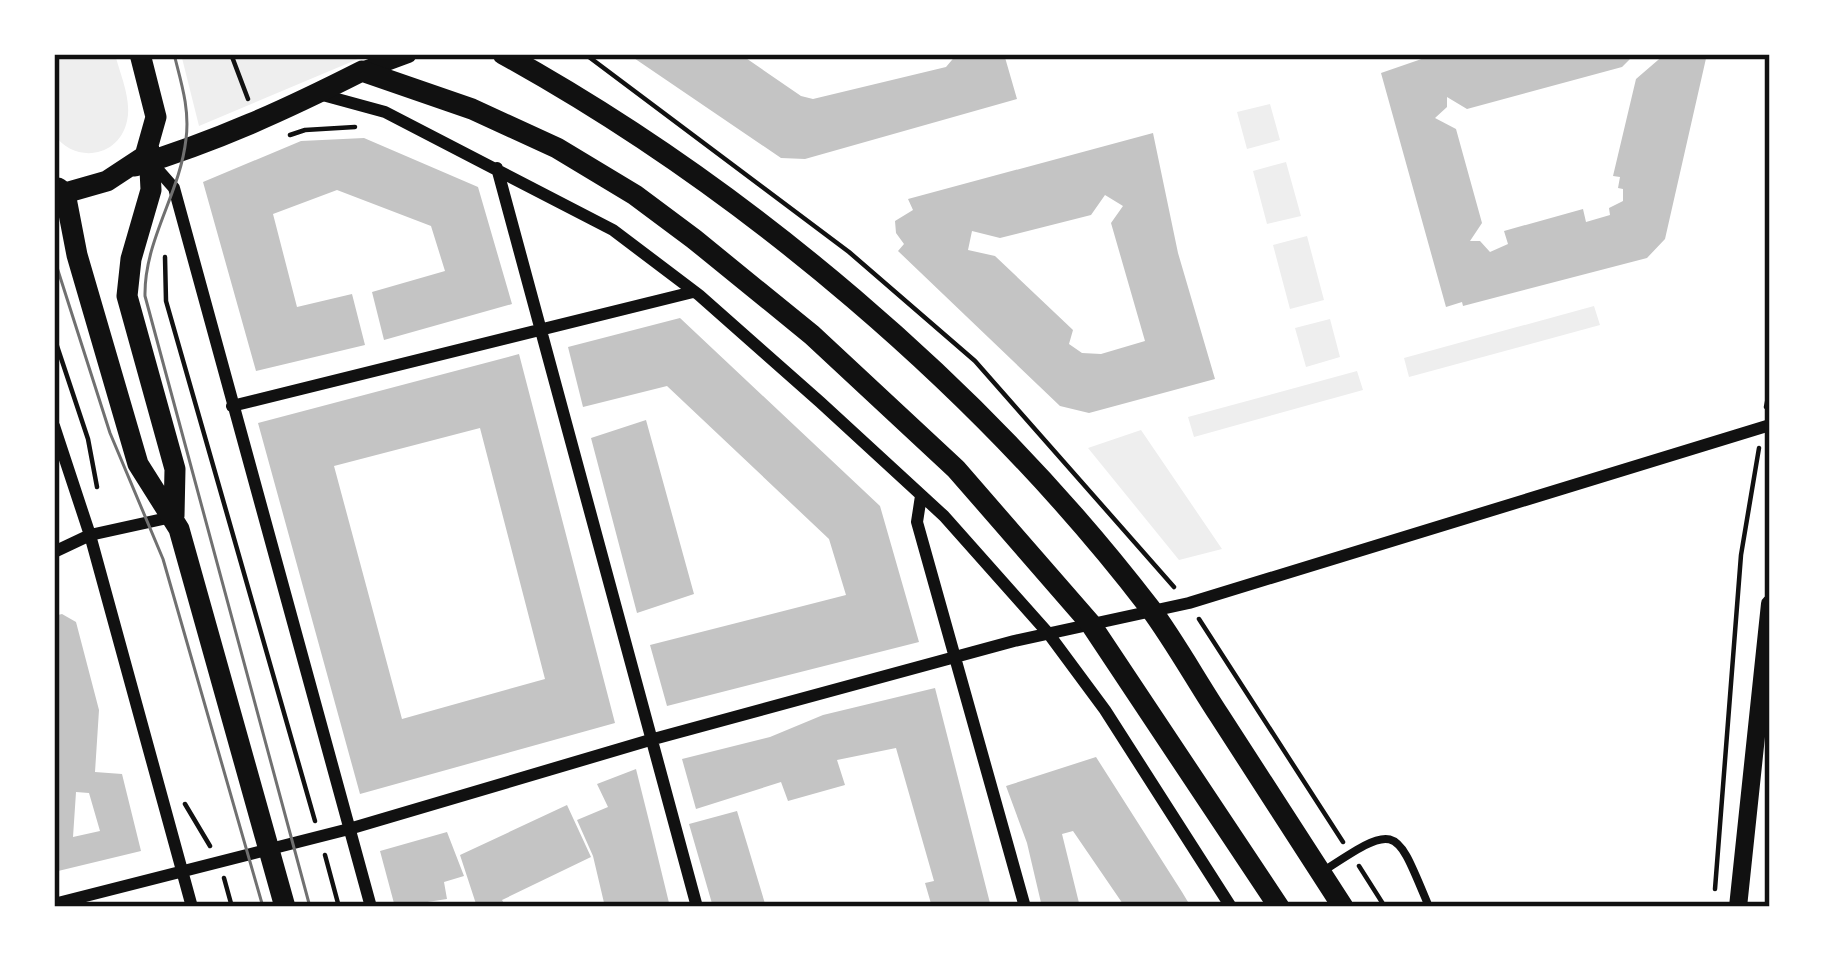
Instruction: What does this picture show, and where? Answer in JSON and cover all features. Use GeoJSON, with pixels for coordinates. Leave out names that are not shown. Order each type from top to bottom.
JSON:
{"type":"FeatureCollection","features":[{"type":"Feature","properties":{"kind":"main road"},"geometry":{"type":"LineString","coordinates":[[140,54],[156,117],[127,296],[175,470],[174,517],[285,907]]}},
{"type":"Feature","properties":{"kind":"main road"},"geometry":{"type":"LineString","coordinates":[[503,54],[640,137],[761,224],[950,388],[1058,496],[1152,611],[1343,907]]}},
{"type":"Feature","properties":{"kind":"main road"},"geometry":{"type":"LineString","coordinates":[[174,517],[138,464],[58,194],[149,168],[362,71],[472,109],[557,148],[694,238],[812,334],[956,469],[1090,623],[1279,907]]}},
{"type":"Feature","properties":{"kind":"street"},"geometry":{"type":"LineString","coordinates":[[362,71],[408,54]]}},
{"type":"Feature","properties":{"kind":"street"},"geometry":{"type":"LineString","coordinates":[[318,93],[385,112],[497,168],[613,230],[693,292],[922,496],[1048,633],[1105,710],[1232,907]]}},
{"type":"Feature","properties":{"kind":"street"},"geometry":{"type":"LineString","coordinates":[[149,168],[174,188],[371,907]]}},
{"type":"Feature","properties":{"kind":"street"},"geometry":{"type":"LineString","coordinates":[[497,168],[697,907]]}},
{"type":"Feature","properties":{"kind":"street"},"geometry":{"type":"LineString","coordinates":[[54,235],[77,256]]}},
{"type":"Feature","properties":{"kind":"street"},"geometry":{"type":"LineString","coordinates":[[232,406],[693,292]]}},
{"type":"Feature","properties":{"kind":"street"},"geometry":{"type":"LineString","coordinates":[[54,426],[90,536],[192,907]]}},
{"type":"Feature","properties":{"kind":"street"},"geometry":{"type":"LineString","coordinates":[[54,904],[350,830],[650,740],[1048,633],[1152,611],[1766,426]]}},
{"type":"Feature","properties":{"kind":"street"},"geometry":{"type":"LineString","coordinates":[[922,496],[917,522],[1024,907]]}},
{"type":"Feature","properties":{"kind":"street"},"geometry":{"type":"LineString","coordinates":[[54,552],[90,536],[174,517]]}},
{"type":"Feature","properties":{"kind":"street"},"geometry":{"type":"LineString","coordinates":[[1738,907],[1770,604]]}},
{"type":"Feature","properties":{"kind":"lane"},"geometry":{"type":"LineString","coordinates":[[1321,873],[1374,838],[1393,838],[1403,845],[1429,907]]}},
{"type":"Feature","properties":{"kind":"path"},"geometry":{"type":"LineString","coordinates":[[231,54],[250,104]]}},
{"type":"Feature","properties":{"kind":"path"},"geometry":{"type":"LineString","coordinates":[[285,137],[305,130],[370,127]]}},
{"type":"Feature","properties":{"kind":"path"},"geometry":{"type":"LineString","coordinates":[[165,256],[166,301],[339,907]]}},
{"type":"Feature","properties":{"kind":"path"},"geometry":{"type":"LineString","coordinates":[[1715,891],[1741,554],[1770,387]]}},
{"type":"Feature","properties":{"kind":"shaded area"},"geometry":{"type":"Polygon","coordinates":[[[54,54],[115,54],[128,113],[122,133],[106,149],[95,153],[73,150],[54,134],[54,54]]]}},
{"type":"Feature","properties":{"kind":"shaded area"},"geometry":{"type":"Polygon","coordinates":[[[181,54],[370,54],[199,126],[181,54]]]}},
{"type":"Feature","properties":{"kind":"shaded area"},"geometry":{"type":"Polygon","coordinates":[[[1270,104],[1280,140],[1247,149],[1237,112],[1270,104]]]}},
{"type":"Feature","properties":{"kind":"shaded area"},"geometry":{"type":"Polygon","coordinates":[[[1286,162],[1301,216],[1267,224],[1253,171],[1286,162]]]}},
{"type":"Feature","properties":{"kind":"shaded area"},"geometry":{"type":"Polygon","coordinates":[[[1307,236],[1324,300],[1290,309],[1273,245],[1307,236]]]}},
{"type":"Feature","properties":{"kind":"shaded area"},"geometry":{"type":"Polygon","coordinates":[[[1594,306],[1600,325],[1409,377],[1404,358],[1594,306]]]}},
{"type":"Feature","properties":{"kind":"shaded area"},"geometry":{"type":"Polygon","coordinates":[[[1330,319],[1340,357],[1306,367],[1295,328],[1330,319]]]}},
{"type":"Feature","properties":{"kind":"shaded area"},"geometry":{"type":"Polygon","coordinates":[[[1357,371],[1363,390],[1194,437],[1188,417],[1357,371]]]}},
{"type":"Feature","properties":{"kind":"shaded area"},"geometry":{"type":"Polygon","coordinates":[[[1141,430],[1222,549],[1179,560],[1088,448],[1141,430]]]}},
{"type":"Feature","properties":{"kind":"building"},"geometry":{"type":"Polygon","coordinates":[[[628,54],[740,54],[801,96],[813,99],[946,67],[957,54],[1004,54],[1017,99],[805,159],[781,158],[628,54]]]}},
{"type":"Feature","properties":{"kind":"building"},"geometry":{"type":"Polygon","coordinates":[[[1436,54],[1635,54],[1622,67],[1467,109],[1447,97],[1447,107],[1435,118],[1456,129],[1482,223],[1470,241],[1480,241],[1490,252],[1508,244],[1504,231],[1583,209],[1586,222],[1610,215],[1609,208],[1623,201],[1620,177],[1613,176],[1636,79],[1665,54],[1707,54],[1665,239],[1647,258],[1446,307],[1381,73],[1436,54]]]}},
{"type":"Feature","properties":{"kind":"building"},"geometry":{"type":"Polygon","coordinates":[[[1153,133],[1178,253],[1215,379],[1089,413],[1060,406],[898,251],[904,244],[895,221],[913,210],[908,199],[1153,133]],[[1105,195],[1091,215],[1000,238],[972,231],[968,250],[995,256],[1073,330],[1069,344],[1082,353],[1101,354],[1145,341],[1111,223],[1123,206],[1105,195]]]}},
{"type":"Feature","properties":{"kind":"building"},"geometry":{"type":"Polygon","coordinates":[[[364,138],[478,187],[512,304],[384,340],[372,292],[445,271],[431,226],[337,190],[273,214],[297,307],[352,294],[365,345],[256,371],[203,182],[301,141],[364,138]]]}},
{"type":"Feature","properties":{"kind":"building"},"geometry":{"type":"Polygon","coordinates":[[[680,318],[880,506],[919,642],[667,706],[650,645],[846,595],[829,539],[667,386],[583,407],[568,347],[680,318]]]}},
{"type":"Feature","properties":{"kind":"building"},"geometry":{"type":"Polygon","coordinates":[[[519,354],[615,723],[360,794],[258,423],[519,354]],[[480,428],[334,466],[402,719],[545,679],[480,428]]]}},
{"type":"Feature","properties":{"kind":"building"},"geometry":{"type":"Polygon","coordinates":[[[646,420],[694,594],[637,613],[591,438],[646,420]]]}},
{"type":"Feature","properties":{"kind":"building"},"geometry":{"type":"Polygon","coordinates":[[[62,614],[76,622],[99,710],[95,772],[122,774],[141,851],[54,872],[54,616],[62,614]],[[76,792],[73,837],[100,831],[89,793],[76,792]]]}},
{"type":"Feature","properties":{"kind":"building"},"geometry":{"type":"Polygon","coordinates":[[[935,688],[991,907],[932,907],[925,883],[934,881],[896,748],[837,760],[845,785],[788,801],[781,782],[696,809],[682,759],[770,737],[823,715],[935,688]]]}},
{"type":"Feature","properties":{"kind":"building"},"geometry":{"type":"Polygon","coordinates":[[[1096,757],[1191,907],[1125,907],[1073,831],[1062,834],[1080,907],[1042,907],[1027,843],[1006,786],[1096,757]]]}},
{"type":"Feature","properties":{"kind":"building"},"geometry":{"type":"Polygon","coordinates":[[[636,769],[670,907],[605,907],[593,856],[577,820],[608,807],[597,784],[636,769]]]}},
{"type":"Feature","properties":{"kind":"building"},"geometry":{"type":"Polygon","coordinates":[[[567,805],[591,857],[502,900],[506,907],[477,907],[460,855],[567,805]]]}},
{"type":"Feature","properties":{"kind":"building"},"geometry":{"type":"Polygon","coordinates":[[[737,811],[766,907],[713,907],[689,824],[737,811]]]}},
{"type":"Feature","properties":{"kind":"building"},"geometry":{"type":"Polygon","coordinates":[[[447,832],[464,876],[444,882],[447,899],[395,907],[380,851],[447,832]]]}},
{"type":"Feature","properties":{"kind":"tram line"},"geometry":{"type":"LineString","coordinates":[[174,54],[186,106],[186,139],[150,256],[145,296],[310,907]]}},
{"type":"Feature","properties":{"kind":"tram line"},"geometry":{"type":"LineString","coordinates":[[54,258],[110,433],[163,559],[263,907]]}}]}
